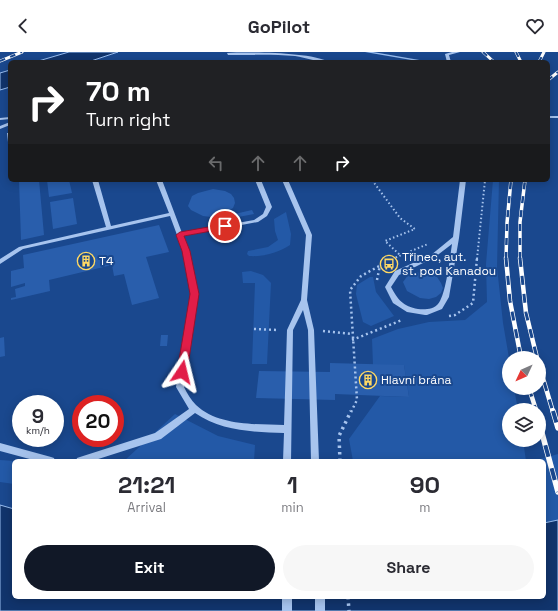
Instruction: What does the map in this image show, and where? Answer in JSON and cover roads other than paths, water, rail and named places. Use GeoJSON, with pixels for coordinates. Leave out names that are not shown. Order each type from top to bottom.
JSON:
{"type":"FeatureCollection","features":[{"type":"Feature","properties":{"kind":"street"},"geometry":{"type":"LineString","coordinates":[[448,60],[447,54],[458,52]]}},
{"type":"Feature","properties":{"kind":"street"},"geometry":{"type":"LineString","coordinates":[[228,53],[306,56],[324,60]]}},
{"type":"Feature","properties":{"kind":"street"},"geometry":{"type":"LineString","coordinates":[[95,182],[109,228]]}},
{"type":"Feature","properties":{"kind":"street"},"geometry":{"type":"LineString","coordinates":[[160,182],[186,251],[194,294],[180,387],[195,409],[208,417],[241,427],[287,429]]}},
{"type":"Feature","properties":{"kind":"street"},"geometry":{"type":"LineString","coordinates":[[180,235],[256,221],[265,215],[269,207],[259,182]]}},
{"type":"Feature","properties":{"kind":"street"},"geometry":{"type":"LineString","coordinates":[[286,182],[309,235],[304,300],[311,330],[315,459]]}},
{"type":"Feature","properties":{"kind":"street"},"geometry":{"type":"LineString","coordinates":[[456,238],[433,256],[397,273],[388,287],[394,301],[409,310],[425,313],[440,307],[446,296],[456,238],[463,182]]}},
{"type":"Feature","properties":{"kind":"street"},"geometry":{"type":"LineString","coordinates":[[0,262],[21,248],[172,214]]}},
{"type":"Feature","properties":{"kind":"street"},"geometry":{"type":"LineString","coordinates":[[287,459],[290,330],[304,300]]}},
{"type":"Feature","properties":{"kind":"street"},"geometry":{"type":"LineString","coordinates":[[86,459],[158,436],[195,409]]}},
{"type":"Feature","properties":{"kind":"street"},"geometry":{"type":"LineString","coordinates":[[0,447],[44,459]]}},
{"type":"Feature","properties":{"kind":"street"},"geometry":{"type":"LineString","coordinates":[[287,599],[287,611]]}},
{"type":"Feature","properties":{"kind":"street"},"geometry":{"type":"LineString","coordinates":[[320,599],[320,611]]}},
{"type":"Feature","properties":{"kind":"waterway"},"geometry":{"type":"LineString","coordinates":[[367,52],[417,60]]}},
{"type":"Feature","properties":{"kind":"railway"},"geometry":{"type":"LineString","coordinates":[[0,61],[22,52]]}},
{"type":"Feature","properties":{"kind":"railway"},"geometry":{"type":"LineString","coordinates":[[483,52],[492,60]]}},
{"type":"Feature","properties":{"kind":"railway"},"geometry":{"type":"LineString","coordinates":[[516,52],[520,60]]}},
{"type":"Feature","properties":{"kind":"railway"},"geometry":{"type":"LineString","coordinates":[[540,60],[544,52]]}},
{"type":"Feature","properties":{"kind":"railway"},"geometry":{"type":"LineString","coordinates":[[550,78],[558,72]]}},
{"type":"Feature","properties":{"kind":"railway"},"geometry":{"type":"LineString","coordinates":[[506,258],[507,223],[511,182]]}},
{"type":"Feature","properties":{"kind":"railway"},"geometry":{"type":"LineString","coordinates":[[520,258],[520,222],[525,182]]}},
{"type":"Feature","properties":{"kind":"railway"},"geometry":{"type":"LineString","coordinates":[[506,258],[510,301],[520,351]]}},
{"type":"Feature","properties":{"kind":"railway"},"geometry":{"type":"LineString","coordinates":[[520,258],[526,313],[535,351]]}},
{"type":"Feature","properties":{"kind":"railway"},"geometry":{"type":"LineString","coordinates":[[546,388],[553,412]]}},
{"type":"Feature","properties":{"kind":"railway"},"geometry":{"type":"LineString","coordinates":[[531,395],[534,403]]}},
{"type":"Feature","properties":{"kind":"railway"},"geometry":{"type":"LineString","coordinates":[[553,411],[558,428]]}},
{"type":"Feature","properties":{"kind":"railway"},"geometry":{"type":"LineString","coordinates":[[546,447],[558,492]]}},
{"type":"Feature","properties":{"kind":"place","name":"T4"},"geometry":{"type":"Point","coordinates":[86,261]}},
{"type":"Feature","properties":{"kind":"place","name":"Třinec, aut. st. pod Kanadou"},"geometry":{"type":"Point","coordinates":[389,264]}},
{"type":"Feature","properties":{"kind":"place","name":"Hlavní brána"},"geometry":{"type":"Point","coordinates":[368,380]}}]}
